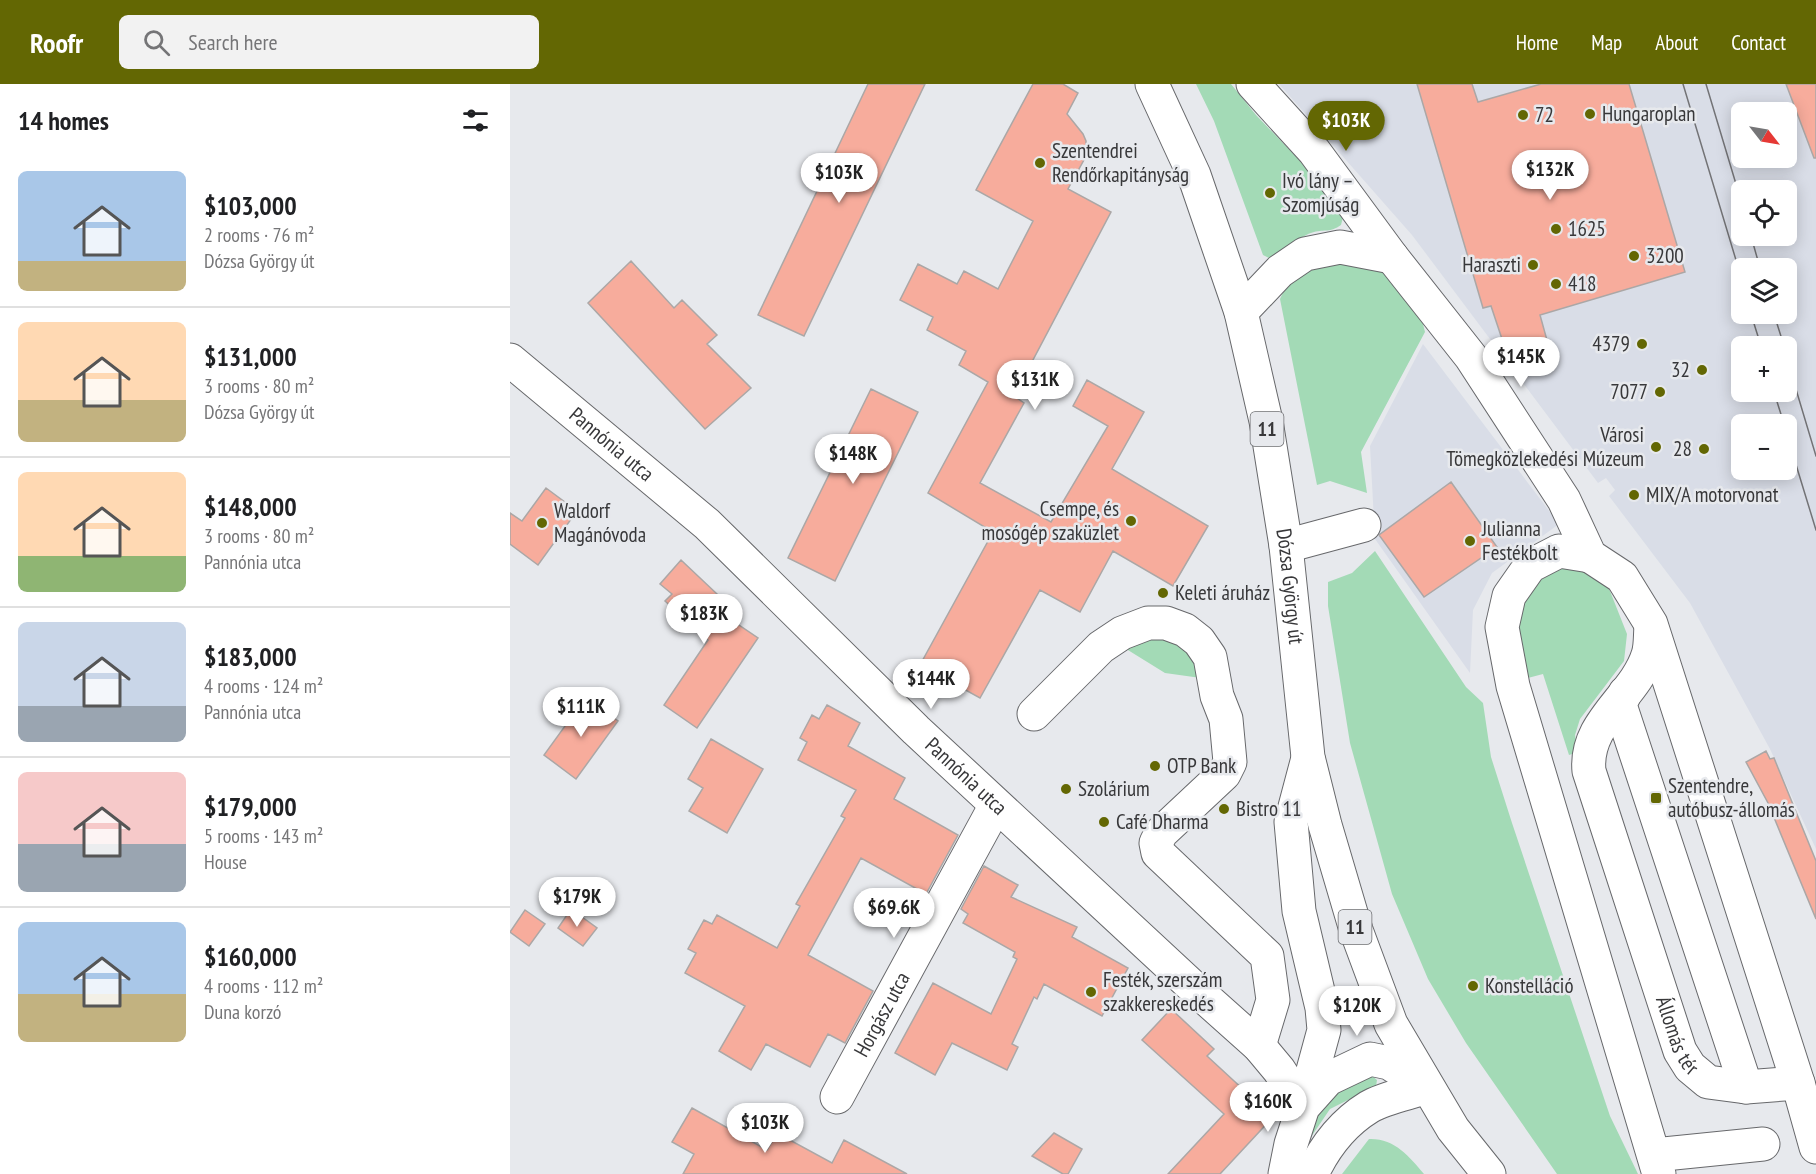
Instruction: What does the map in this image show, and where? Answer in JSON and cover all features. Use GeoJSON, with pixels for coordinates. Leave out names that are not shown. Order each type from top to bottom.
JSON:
{"type":"FeatureCollection","features":[{"type":"Feature","properties":{"kind":"street","name":"Dózsa György út"},"geometry":{"type":"LineString","coordinates":[[1152,84],[1194,175],[1241,312],[1266,421],[1286,546],[1308,756],[1325,825],[1356,930],[1391,1024],[1427,1087]]}},
{"type":"Feature","properties":{"kind":"street"},"geometry":{"type":"LineString","coordinates":[[1254,84],[1314,151],[1392,257],[1471,357],[1564,500],[1590,556]]}},
{"type":"Feature","properties":{"kind":"street"},"geometry":{"type":"LineString","coordinates":[[1241,312],[1280,271],[1305,254],[1340,247],[1392,257]]}},
{"type":"Feature","properties":{"kind":"street","name":"Pannónia utca"},"geometry":{"type":"LineString","coordinates":[[510,360],[707,524],[916,730],[1259,1046],[1279,1070],[1303,1107]]}},
{"type":"Feature","properties":{"kind":"street"},"geometry":{"type":"LineString","coordinates":[[1286,546],[1364,525]]}},
{"type":"Feature","properties":{"kind":"street"},"geometry":{"type":"LineString","coordinates":[[1763,1144],[1657,1164],[1513,686],[1502,627],[1509,596],[1530,566],[1559,551],[1590,556],[1622,577],[1650,624],[1798,1083],[1816,1148]]}},
{"type":"Feature","properties":{"kind":"street"},"geometry":{"type":"LineString","coordinates":[[1034,714],[1101,647],[1122,633],[1148,623],[1166,623],[1185,630],[1199,641],[1210,657],[1217,696],[1226,719],[1230,762],[1224,774],[1161,833],[1156,843],[1158,853],[1267,956],[1273,1000],[1259,1046]]}},
{"type":"Feature","properties":{"kind":"street","name":"Állomás tér"},"geometry":{"type":"LineString","coordinates":[[1625,693],[1620,705],[1746,1087],[1708,1082],[1690,1067],[1680,1051],[1589,771],[1588,755],[1594,737],[1643,667],[1648,655],[1650,624]]}},
{"type":"Feature","properties":{"kind":"street"},"geometry":{"type":"LineString","coordinates":[[1285,1174],[1291,1144],[1324,1030],[1323,1008],[1299,910],[1290,822],[1308,756]]}},
{"type":"Feature","properties":{"kind":"street","name":"Horgász utca"},"geometry":{"type":"LineString","coordinates":[[837,1097],[996,805]]}},
{"type":"Feature","properties":{"kind":"street"},"geometry":{"type":"LineString","coordinates":[[1303,1107],[1328,1079],[1370,1059],[1389,1063],[1427,1087]]}},
{"type":"Feature","properties":{"kind":"street"},"geometry":{"type":"LineString","coordinates":[[1746,1087],[1798,1083]]}},
{"type":"Feature","properties":{"kind":"street"},"geometry":{"type":"LineString","coordinates":[[1312,1174],[1321,1156],[1338,1132],[1370,1107],[1427,1087]]}},
{"type":"Feature","properties":{"kind":"street","name":"11"},"geometry":{"type":"LineString","coordinates":[[1427,1087],[1453,1129],[1489,1174]]}},
{"type":"Feature","properties":{"kind":"shaded area","name":"Városi Tömegközlekedési Múzeum"},"geometry":{"type":"Polygon","coordinates":[[[1279,84],[1816,84],[1816,849],[1770,749],[1690,603],[1609,496],[1615,490],[1606,478],[1598,483],[1412,235],[1279,84]]]}},
{"type":"Feature","properties":{"kind":"shaded area"},"geometry":{"type":"Polygon","coordinates":[[[1423,344],[1559,524],[1492,573],[1473,610],[1470,673],[1375,539],[1370,446],[1423,344]]]}},
{"type":"Feature","properties":{"kind":"green space"},"geometry":{"type":"Polygon","coordinates":[[[1196,84],[1231,84],[1256,115],[1328,190],[1343,217],[1341,225],[1331,230],[1308,234],[1275,256],[1269,258],[1263,255],[1214,121],[1196,84]]]}},
{"type":"Feature","properties":{"kind":"green space"},"geometry":{"type":"Polygon","coordinates":[[[1331,257],[1371,262],[1407,290],[1420,312],[1425,332],[1361,452],[1367,493],[1330,481],[1317,485],[1280,299],[1289,280],[1331,257]]]}},
{"type":"Feature","properties":{"kind":"green space"},"geometry":{"type":"Polygon","coordinates":[[[1375,551],[1466,687],[1483,703],[1491,757],[1512,823],[1610,1116],[1638,1174],[1557,1174],[1466,1043],[1428,979],[1392,894],[1350,743],[1328,606],[1328,582],[1352,573],[1375,551]]]}},
{"type":"Feature","properties":{"kind":"green space"},"geometry":{"type":"Polygon","coordinates":[[[1567,561],[1606,581],[1627,634],[1624,661],[1580,719],[1575,735],[1578,752],[1569,755],[1543,674],[1524,679],[1518,644],[1518,607],[1542,572],[1567,561]]]}},
{"type":"Feature","properties":{"kind":"green space"},"geometry":{"type":"Polygon","coordinates":[[[1143,632],[1197,646],[1208,679],[1165,673],[1123,647],[1143,632]]]}},
{"type":"Feature","properties":{"kind":"green space"},"geometry":{"type":"Polygon","coordinates":[[[1371,1075],[1377,1080],[1376,1086],[1330,1109],[1311,1137],[1305,1138],[1317,1108],[1335,1093],[1371,1075]]]}},
{"type":"Feature","properties":{"kind":"green space"},"geometry":{"type":"Polygon","coordinates":[[[1369,1139],[1378,1139],[1400,1149],[1424,1174],[1342,1174],[1369,1139]]]}},
{"type":"Feature","properties":{"kind":"building"},"geometry":{"type":"Polygon","coordinates":[[[868,84],[925,84],[804,336],[758,315],[868,84]]]}},
{"type":"Feature","properties":{"kind":"building"},"geometry":{"type":"Polygon","coordinates":[[[1033,84],[1063,84],[1078,93],[1067,114],[1083,134],[1086,150],[1085,158],[1068,189],[1111,212],[1014,396],[1024,403],[980,483],[1051,522],[1108,426],[1073,406],[1087,380],[1144,412],[1112,469],[1208,526],[1173,586],[1113,551],[1080,612],[1040,590],[980,698],[920,665],[993,532],[928,493],[988,382],[959,365],[966,351],[927,330],[933,317],[900,300],[918,264],[957,284],[964,271],[998,289],[1033,221],[976,190],[1033,84]]]}},
{"type":"Feature","properties":{"kind":"building"},"geometry":{"type":"Polygon","coordinates":[[[1417,84],[1472,84],[1478,102],[1541,84],[1629,84],[1685,272],[1540,315],[1553,362],[1518,374],[1511,366],[1491,306],[1483,308],[1417,84]]]}},
{"type":"Feature","properties":{"kind":"building"},"geometry":{"type":"Polygon","coordinates":[[[1786,84],[1816,84],[1816,158],[1814,158],[1797,113],[1797,102],[1793,102],[1786,84]]]}},
{"type":"Feature","properties":{"kind":"building"},"geometry":{"type":"Polygon","coordinates":[[[631,261],[674,308],[682,300],[717,335],[707,344],[751,388],[705,429],[588,303],[631,261]]]}},
{"type":"Feature","properties":{"kind":"building"},"geometry":{"type":"Polygon","coordinates":[[[871,389],[918,412],[835,581],[788,558],[871,389]]]}},
{"type":"Feature","properties":{"kind":"building","name":"Julianna Festékbolt"},"geometry":{"type":"Polygon","coordinates":[[[1451,482],[1497,547],[1424,597],[1379,535],[1451,482]]]}},
{"type":"Feature","properties":{"kind":"building"},"geometry":{"type":"Polygon","coordinates":[[[546,488],[577,511],[538,565],[510,544],[510,513],[522,521],[546,488]]]}},
{"type":"Feature","properties":{"kind":"building"},"geometry":{"type":"Polygon","coordinates":[[[681,560],[717,594],[708,604],[758,638],[697,728],[664,705],[708,640],[665,601],[672,594],[660,584],[681,560]]]}},
{"type":"Feature","properties":{"kind":"building"},"geometry":{"type":"Polygon","coordinates":[[[586,697],[618,721],[576,779],[544,755],[586,697]]]}},
{"type":"Feature","properties":{"kind":"building"},"geometry":{"type":"Polygon","coordinates":[[[827,705],[860,723],[848,746],[905,778],[894,799],[958,835],[926,894],[861,858],[808,955],[873,991],[845,1043],[828,1034],[810,1067],[766,1044],[751,1070],[719,1051],[745,1006],[685,973],[696,953],[688,949],[704,920],[712,924],[717,915],[777,948],[800,906],[796,904],[845,818],[841,816],[856,790],[798,760],[807,742],[800,738],[812,715],[819,719],[827,705]]]}},
{"type":"Feature","properties":{"kind":"building"},"geometry":{"type":"Polygon","coordinates":[[[711,739],[763,769],[727,833],[689,811],[703,788],[688,779],[711,739]]]}},
{"type":"Feature","properties":{"kind":"building"},"geometry":{"type":"Polygon","coordinates":[[[1766,751],[1770,759],[1774,758],[1816,861],[1816,919],[1768,803],[1746,762],[1766,751]]]}},
{"type":"Feature","properties":{"kind":"building"},"geometry":{"type":"Polygon","coordinates":[[[984,866],[1018,885],[1011,897],[1077,927],[1072,937],[1128,968],[1102,1016],[1044,984],[1037,999],[1034,997],[1012,1044],[1018,1047],[1007,1070],[952,1043],[935,1075],[895,1053],[933,983],[991,1014],[1017,959],[1013,957],[1015,952],[963,923],[968,914],[961,909],[984,866]]]}},
{"type":"Feature","properties":{"kind":"building"},"geometry":{"type":"Polygon","coordinates":[[[571,909],[597,928],[583,946],[558,928],[571,909]]]}},
{"type":"Feature","properties":{"kind":"building"},"geometry":{"type":"Polygon","coordinates":[[[525,910],[545,924],[529,946],[510,932],[525,910]]]}},
{"type":"Feature","properties":{"kind":"building"},"geometry":{"type":"Polygon","coordinates":[[[1171,1009],[1214,1049],[1207,1056],[1273,1117],[1220,1174],[1168,1174],[1224,1114],[1142,1040],[1171,1009]]]}},
{"type":"Feature","properties":{"kind":"building"},"geometry":{"type":"Polygon","coordinates":[[[692,1108],[767,1150],[777,1133],[832,1163],[844,1140],[907,1174],[683,1174],[694,1154],[672,1142],[692,1108]]]}},
{"type":"Feature","properties":{"kind":"building"},"geometry":{"type":"Polygon","coordinates":[[[1054,1133],[1082,1149],[1068,1174],[1063,1174],[1032,1156],[1054,1133]]]}},
{"type":"Feature","properties":{"kind":"tram line"},"geometry":{"type":"LineString","coordinates":[[1683,84],[1735,258]]}},
{"type":"Feature","properties":{"kind":"tram line"},"geometry":{"type":"LineString","coordinates":[[1706,84],[1735,180]]}},
{"type":"Feature","properties":{"kind":"tram line"},"geometry":{"type":"LineString","coordinates":[[1754,246],[1757,258]]}},
{"type":"Feature","properties":{"kind":"tram line"},"geometry":{"type":"LineString","coordinates":[[1754,324],[1758,336]]}},
{"type":"Feature","properties":{"kind":"tram line"},"geometry":{"type":"LineString","coordinates":[[1777,324],[1781,336]]}},
{"type":"Feature","properties":{"kind":"tram line"},"geometry":{"type":"LineString","coordinates":[[1797,393],[1816,456]]}},
{"type":"Feature","properties":{"kind":"tram line"},"geometry":{"type":"LineString","coordinates":[[1777,402],[1781,414]]}},
{"type":"Feature","properties":{"kind":"tram line"},"geometry":{"type":"LineString","coordinates":[[1797,468],[1816,530]]}},
{"type":"Feature","properties":{"kind":"place","name":"Hungaroplan"},"geometry":{"type":"Point","coordinates":[1590,114]}},
{"type":"Feature","properties":{"kind":"place","name":"72"},"geometry":{"type":"Point","coordinates":[1523,115]}},
{"type":"Feature","properties":{"kind":"place","name":"Szentendrei Rendőrkapitányság"},"geometry":{"type":"Point","coordinates":[1040,163]}},
{"type":"Feature","properties":{"kind":"place","name":"Ivó lány – Szomjúság"},"geometry":{"type":"Point","coordinates":[1270,193]}},
{"type":"Feature","properties":{"kind":"place","name":"1625"},"geometry":{"type":"Point","coordinates":[1556,229]}},
{"type":"Feature","properties":{"kind":"place","name":"3200"},"geometry":{"type":"Point","coordinates":[1634,256]}},
{"type":"Feature","properties":{"kind":"place","name":"Haraszti"},"geometry":{"type":"Point","coordinates":[1533,265]}},
{"type":"Feature","properties":{"kind":"place","name":"418"},"geometry":{"type":"Point","coordinates":[1556,284]}},
{"type":"Feature","properties":{"kind":"place","name":"4379"},"geometry":{"type":"Point","coordinates":[1642,344]}},
{"type":"Feature","properties":{"kind":"place","name":"32"},"geometry":{"type":"Point","coordinates":[1702,370]}},
{"type":"Feature","properties":{"kind":"place","name":"7077"},"geometry":{"type":"Point","coordinates":[1660,392]}},
{"type":"Feature","properties":{"kind":"place","name":"Városi Tömegközlekedési Múzeum"},"geometry":{"type":"Point","coordinates":[1656,447]}},
{"type":"Feature","properties":{"kind":"place","name":"28"},"geometry":{"type":"Point","coordinates":[1704,449]}},
{"type":"Feature","properties":{"kind":"place","name":"MIX/A motorvonat"},"geometry":{"type":"Point","coordinates":[1634,495]}},
{"type":"Feature","properties":{"kind":"place","name":"Csempe, és mosógép szaküzlet"},"geometry":{"type":"Point","coordinates":[1131,521]}},
{"type":"Feature","properties":{"kind":"place","name":"Waldorf Magánóvoda"},"geometry":{"type":"Point","coordinates":[542,523]}},
{"type":"Feature","properties":{"kind":"place","name":"Julianna Festékbolt"},"geometry":{"type":"Point","coordinates":[1470,541]}},
{"type":"Feature","properties":{"kind":"place","name":"Keleti áruház"},"geometry":{"type":"Point","coordinates":[1163,593]}},
{"type":"Feature","properties":{"kind":"place","name":"OTP Bank"},"geometry":{"type":"Point","coordinates":[1155,766]}},
{"type":"Feature","properties":{"kind":"place","name":"Szolárium"},"geometry":{"type":"Point","coordinates":[1066,789]}},
{"type":"Feature","properties":{"kind":"place","name":"Szentendre, autóbusz-állomás"},"geometry":{"type":"Point","coordinates":[1656,798]}},
{"type":"Feature","properties":{"kind":"place","name":"Bistro 11"},"geometry":{"type":"Point","coordinates":[1224,809]}},
{"type":"Feature","properties":{"kind":"place","name":"Café Dharma"},"geometry":{"type":"Point","coordinates":[1104,822]}},
{"type":"Feature","properties":{"kind":"place","name":"Konstelláció"},"geometry":{"type":"Point","coordinates":[1473,986]}},
{"type":"Feature","properties":{"kind":"place","name":"Festék, szerszám szakkereskedés"},"geometry":{"type":"Point","coordinates":[1091,992]}}]}
